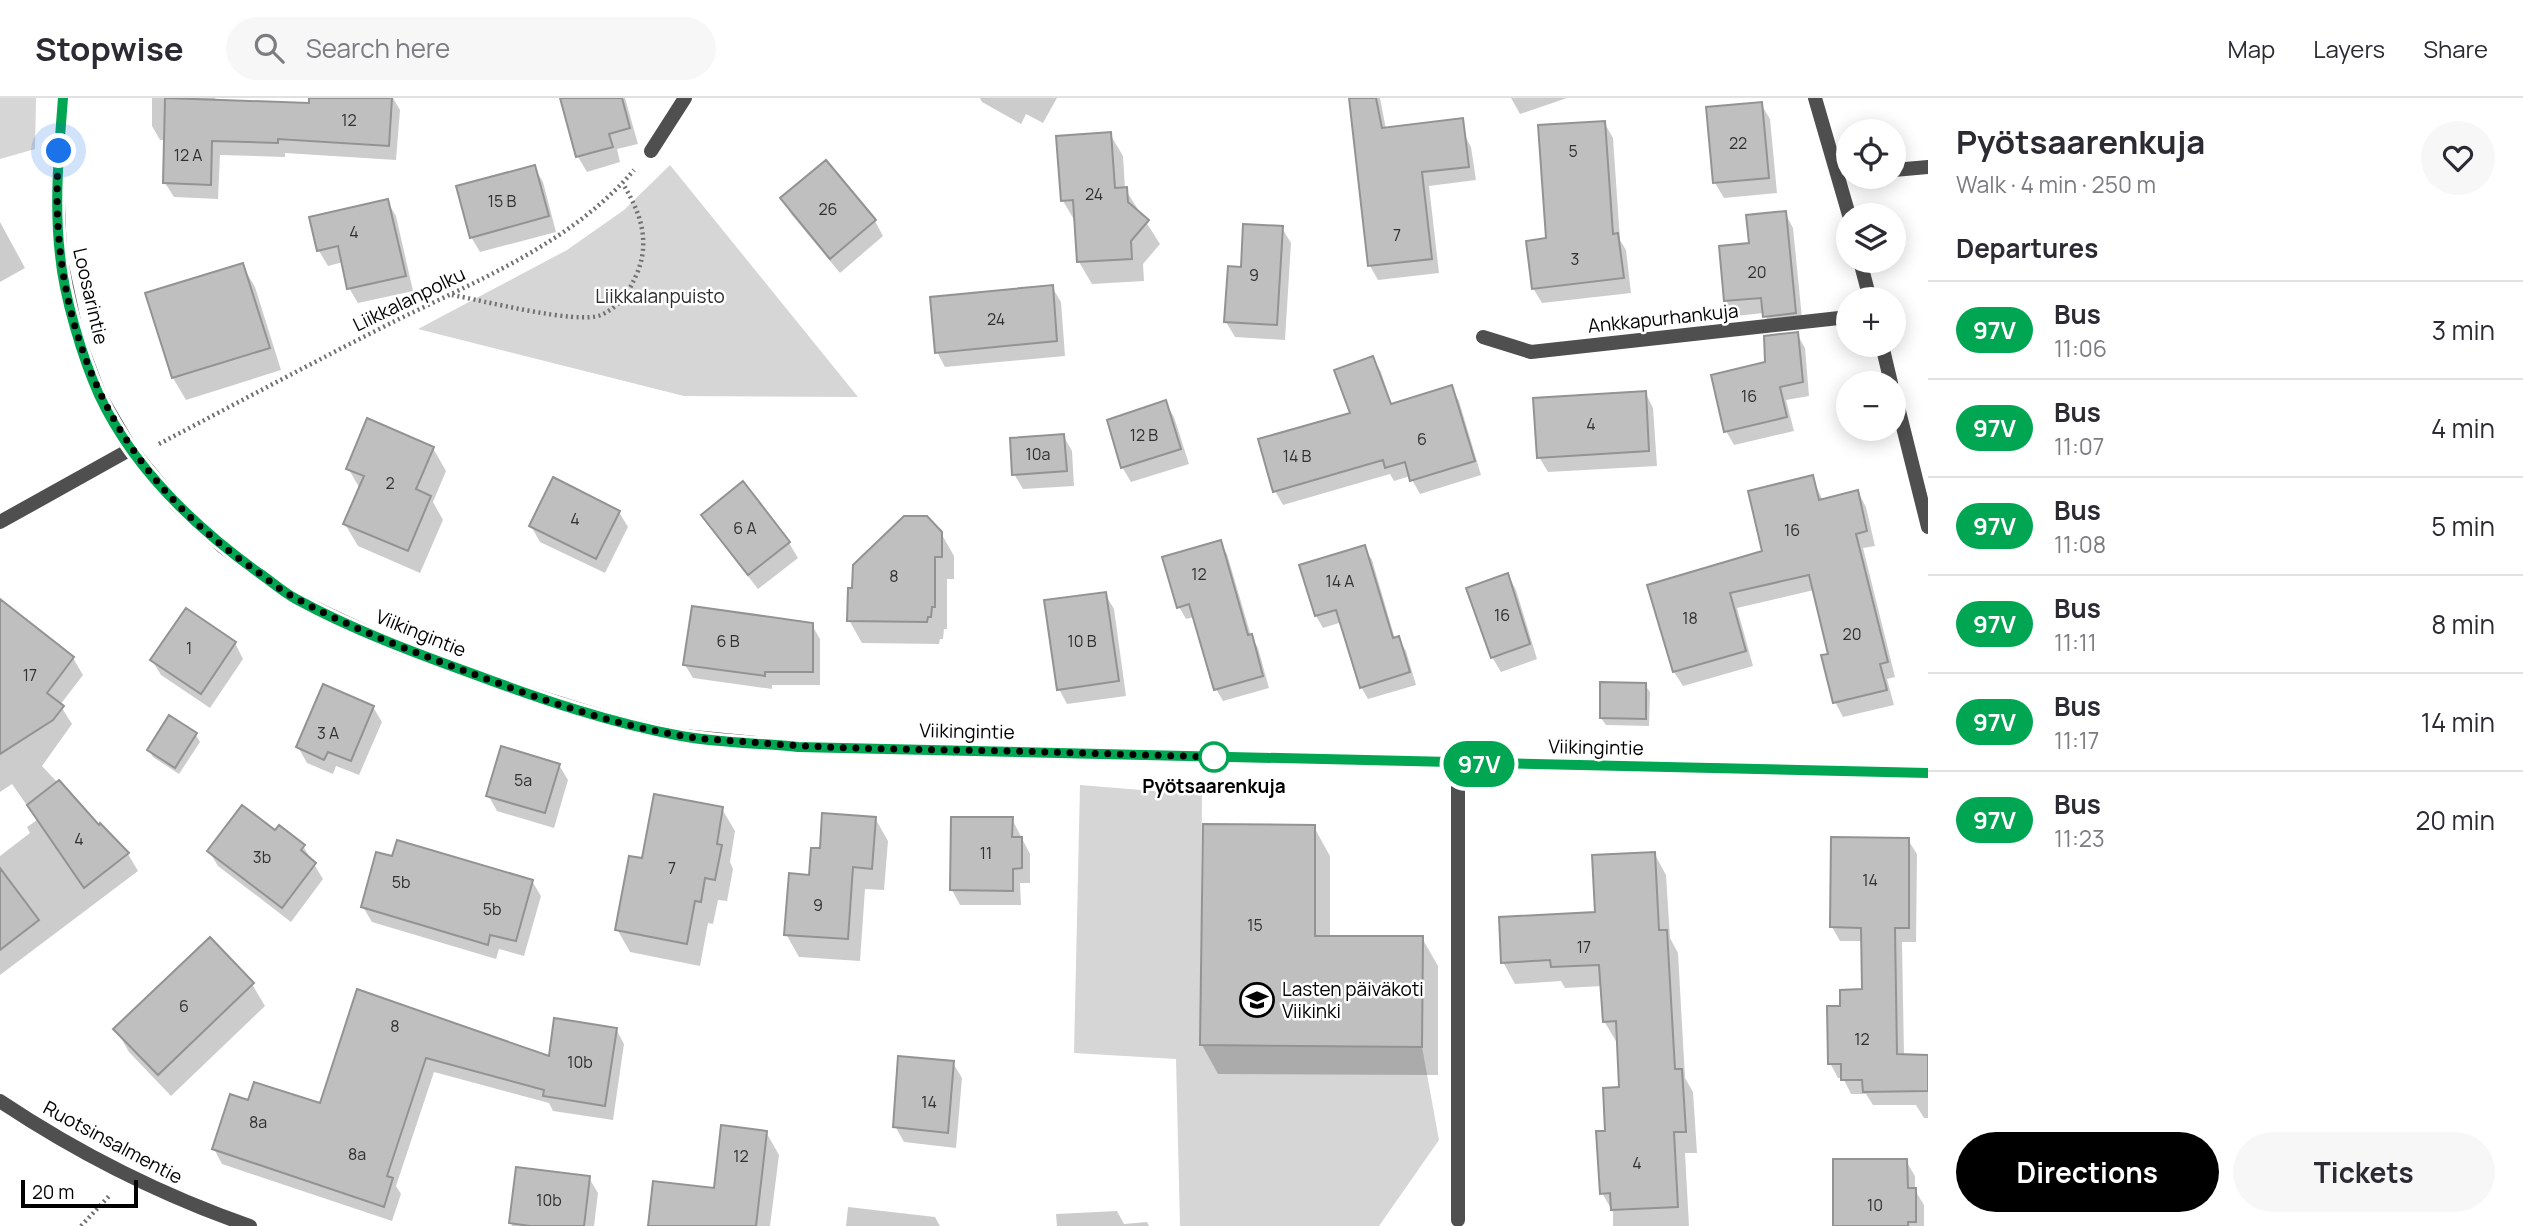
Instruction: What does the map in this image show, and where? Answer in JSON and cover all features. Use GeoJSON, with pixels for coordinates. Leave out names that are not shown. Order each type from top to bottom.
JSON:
{"type":"FeatureCollection","features":[{"type":"Feature","properties":{"kind":"street","name":"Loosarintie"},"geometry":{"type":"LineString","coordinates":[[63,98],[57,177],[60,256],[77,335],[95,384],[131,449]]}},
{"type":"Feature","properties":{"kind":"street"},"geometry":{"type":"LineString","coordinates":[[651,151],[685,98]]}},
{"type":"Feature","properties":{"kind":"street"},"geometry":{"type":"LineString","coordinates":[[1815,98],[1836,156]]}},
{"type":"Feature","properties":{"kind":"street"},"geometry":{"type":"LineString","coordinates":[[1906,169],[1928,166]]}},
{"type":"Feature","properties":{"kind":"street","name":"Ankkapurhankuja"},"geometry":{"type":"LineString","coordinates":[[1483,337],[1531,352],[1836,318]]}},
{"type":"Feature","properties":{"kind":"street"},"geometry":{"type":"LineString","coordinates":[[1906,439],[1928,527]]}},
{"type":"Feature","properties":{"kind":"street"},"geometry":{"type":"LineString","coordinates":[[0,522],[131,449]]}},
{"type":"Feature","properties":{"kind":"street","name":"Viikingintie"},"geometry":{"type":"LineString","coordinates":[[131,449],[176,504],[223,547],[294,598],[396,646],[510,688],[616,721],[683,736],[798,747],[1928,773]]}},
{"type":"Feature","properties":{"kind":"street"},"geometry":{"type":"LineString","coordinates":[[1458,764],[1458,1220]]}},
{"type":"Feature","properties":{"kind":"street","name":"Ruotsinsalmentie"},"geometry":{"type":"LineString","coordinates":[[0,1101],[31,1122],[127,1176],[195,1207],[250,1226]]}},
{"type":"Feature","properties":{"kind":"path","name":"Liikkalanpolku"},"geometry":{"type":"LineString","coordinates":[[159,444],[317,360],[520,261],[567,230],[623,184],[651,151]]}},
{"type":"Feature","properties":{"kind":"path"},"geometry":{"type":"LineString","coordinates":[[449,294],[565,317],[599,316],[621,303],[632,286],[643,258],[643,226],[623,184]]}},
{"type":"Feature","properties":{"kind":"path"},"geometry":{"type":"LineString","coordinates":[[81,1226],[127,1176]]}},
{"type":"Feature","properties":{"kind":"green space"},"geometry":{"type":"Polygon","coordinates":[[[0,98],[36,98],[35,149],[0,159],[0,98]]]}},
{"type":"Feature","properties":{"kind":"green space","name":"Liikkalanpuisto"},"geometry":{"type":"Polygon","coordinates":[[[670,165],[858,397],[684,396],[418,329],[567,250],[624,210],[670,165]]]}},
{"type":"Feature","properties":{"kind":"green space"},"geometry":{"type":"Polygon","coordinates":[[[1080,785],[1202,795],[1200,1045],[1256,1046],[1257,1037],[1275,1046],[1422,1047],[1439,1140],[1379,1226],[1180,1226],[1176,1059],[1074,1053],[1080,785]]]}},
{"type":"Feature","properties":{"kind":"building"},"geometry":{"type":"Polygon","coordinates":[[[165,98],[309,103],[309,98],[392,98],[389,146],[278,139],[278,143],[212,141],[211,185],[163,183],[165,98]]]}},
{"type":"Feature","properties":{"kind":"building"},"geometry":{"type":"Polygon","coordinates":[[[560,98],[622,98],[630,128],[609,134],[613,147],[576,157],[560,98]]]}},
{"type":"Feature","properties":{"kind":"building"},"geometry":{"type":"Polygon","coordinates":[[[1349,98],[1376,98],[1382,128],[1463,118],[1469,167],[1422,172],[1432,259],[1368,266],[1349,98]]]}},
{"type":"Feature","properties":{"kind":"building"},"geometry":{"type":"Polygon","coordinates":[[[1762,102],[1769,178],[1713,183],[1706,107],[1762,102]]]}},
{"type":"Feature","properties":{"kind":"building"},"geometry":{"type":"Polygon","coordinates":[[[1605,121],[1613,234],[1618,233],[1624,278],[1532,289],[1526,241],[1546,238],[1538,125],[1605,121]]]}},
{"type":"Feature","properties":{"kind":"building"},"geometry":{"type":"Polygon","coordinates":[[[1111,132],[1115,188],[1127,187],[1128,202],[1149,220],[1131,241],[1132,259],[1077,262],[1073,200],[1061,201],[1056,136],[1111,132]]]}},
{"type":"Feature","properties":{"kind":"building"},"geometry":{"type":"Polygon","coordinates":[[[826,160],[876,220],[830,259],[780,198],[826,160]]]}},
{"type":"Feature","properties":{"kind":"building"},"geometry":{"type":"Polygon","coordinates":[[[535,165],[549,216],[470,238],[456,186],[535,165]]]}},
{"type":"Feature","properties":{"kind":"building"},"geometry":{"type":"Polygon","coordinates":[[[388,199],[406,276],[347,289],[338,246],[317,251],[309,217],[388,199]]]}},
{"type":"Feature","properties":{"kind":"building"},"geometry":{"type":"Polygon","coordinates":[[[1786,211],[1796,313],[1763,317],[1761,298],[1724,301],[1719,246],[1749,243],[1746,215],[1786,211]]]}},
{"type":"Feature","properties":{"kind":"building"},"geometry":{"type":"Polygon","coordinates":[[[1243,224],[1283,226],[1277,325],[1224,322],[1228,266],[1241,267],[1243,224]]]}},
{"type":"Feature","properties":{"kind":"building"},"geometry":{"type":"Polygon","coordinates":[[[243,263],[270,348],[172,378],[145,293],[243,263]]]}},
{"type":"Feature","properties":{"kind":"building"},"geometry":{"type":"Polygon","coordinates":[[[1053,285],[1057,341],[935,353],[930,297],[1053,285]]]}},
{"type":"Feature","properties":{"kind":"building"},"geometry":{"type":"Polygon","coordinates":[[[1798,332],[1803,382],[1780,387],[1787,417],[1724,432],[1711,375],[1765,362],[1764,336],[1798,332]]]}},
{"type":"Feature","properties":{"kind":"building"},"geometry":{"type":"Polygon","coordinates":[[[1373,356],[1391,404],[1452,385],[1475,461],[1410,481],[1405,462],[1385,468],[1383,460],[1273,492],[1258,439],[1350,413],[1334,370],[1373,356]]]}},
{"type":"Feature","properties":{"kind":"building"},"geometry":{"type":"Polygon","coordinates":[[[1646,391],[1649,451],[1537,458],[1533,398],[1646,391]]]}},
{"type":"Feature","properties":{"kind":"building"},"geometry":{"type":"Polygon","coordinates":[[[1166,400],[1181,449],[1121,468],[1107,420],[1166,400]]]}},
{"type":"Feature","properties":{"kind":"building"},"geometry":{"type":"Polygon","coordinates":[[[367,418],[434,447],[416,489],[431,496],[408,551],[343,524],[364,476],[346,469],[367,418]]]}},
{"type":"Feature","properties":{"kind":"building"},"geometry":{"type":"Polygon","coordinates":[[[1064,434],[1067,471],[1012,475],[1010,438],[1064,434]]]}},
{"type":"Feature","properties":{"kind":"building"},"geometry":{"type":"Polygon","coordinates":[[[1813,475],[1819,500],[1858,490],[1867,531],[1856,534],[1888,662],[1880,664],[1887,690],[1833,703],[1821,655],[1828,654],[1809,575],[1730,593],[1746,651],[1673,672],[1647,585],[1762,551],[1748,491],[1813,475]]]}},
{"type":"Feature","properties":{"kind":"building"},"geometry":{"type":"Polygon","coordinates":[[[553,477],[620,511],[596,559],[529,526],[553,477]]]}},
{"type":"Feature","properties":{"kind":"building"},"geometry":{"type":"Polygon","coordinates":[[[743,481],[790,542],[748,575],[701,515],[743,481]]]}},
{"type":"Feature","properties":{"kind":"building"},"geometry":{"type":"Polygon","coordinates":[[[904,516],[927,516],[942,532],[942,557],[935,557],[935,607],[932,607],[931,617],[928,617],[927,622],[847,621],[848,588],[852,588],[853,565],[904,516]]]}},
{"type":"Feature","properties":{"kind":"building"},"geometry":{"type":"Polygon","coordinates":[[[1221,540],[1248,635],[1252,634],[1263,676],[1214,690],[1189,604],[1177,608],[1162,557],[1221,540]]]}},
{"type":"Feature","properties":{"kind":"building"},"geometry":{"type":"Polygon","coordinates":[[[1365,545],[1393,638],[1399,636],[1410,672],[1360,688],[1336,610],[1315,616],[1299,565],[1365,545]]]}},
{"type":"Feature","properties":{"kind":"building"},"geometry":{"type":"Polygon","coordinates":[[[1508,573],[1530,644],[1491,658],[1466,588],[1508,573]]]}},
{"type":"Feature","properties":{"kind":"building"},"geometry":{"type":"Polygon","coordinates":[[[1106,592],[1119,681],[1057,690],[1044,600],[1106,592]]]}},
{"type":"Feature","properties":{"kind":"building"},"geometry":{"type":"Polygon","coordinates":[[[0,599],[74,657],[47,693],[64,706],[53,720],[0,754],[0,599]]]}},
{"type":"Feature","properties":{"kind":"building"},"geometry":{"type":"Polygon","coordinates":[[[692,606],[813,623],[813,672],[765,672],[765,676],[683,665],[692,606]]]}},
{"type":"Feature","properties":{"kind":"building"},"geometry":{"type":"Polygon","coordinates":[[[186,608],[236,642],[201,694],[150,660],[186,608]]]}},
{"type":"Feature","properties":{"kind":"building"},"geometry":{"type":"Polygon","coordinates":[[[1600,682],[1646,683],[1646,719],[1600,718],[1600,682]]]}},
{"type":"Feature","properties":{"kind":"building"},"geometry":{"type":"Polygon","coordinates":[[[323,684],[374,706],[351,761],[328,752],[324,760],[296,747],[323,684]]]}},
{"type":"Feature","properties":{"kind":"building"},"geometry":{"type":"Polygon","coordinates":[[[169,715],[197,733],[175,768],[147,750],[169,715]]]}},
{"type":"Feature","properties":{"kind":"building"},"geometry":{"type":"Polygon","coordinates":[[[501,746],[560,764],[545,813],[486,796],[501,746]]]}},
{"type":"Feature","properties":{"kind":"building"},"geometry":{"type":"Polygon","coordinates":[[[59,780],[99,825],[100,823],[129,853],[84,888],[27,805],[59,780]]]}},
{"type":"Feature","properties":{"kind":"building"},"geometry":{"type":"Polygon","coordinates":[[[654,794],[723,807],[717,844],[722,845],[715,880],[705,878],[701,902],[695,901],[687,944],[615,930],[629,856],[642,858],[654,794]]]}},
{"type":"Feature","properties":{"kind":"building"},"geometry":{"type":"Polygon","coordinates":[[[242,805],[275,830],[279,825],[305,845],[301,850],[316,863],[282,908],[207,851],[242,805]]]}},
{"type":"Feature","properties":{"kind":"building"},"geometry":{"type":"Polygon","coordinates":[[[822,813],[876,817],[872,869],[853,867],[848,939],[784,935],[789,873],[809,875],[811,848],[820,848],[822,813]]]}},
{"type":"Feature","properties":{"kind":"building"},"geometry":{"type":"Polygon","coordinates":[[[951,817],[1013,817],[1012,837],[1022,837],[1022,868],[1013,869],[1013,891],[950,890],[951,817]]]}},
{"type":"Feature","properties":{"kind":"building"},"geometry":{"type":"Polygon","coordinates":[[[1203,824],[1315,825],[1315,936],[1423,936],[1422,1047],[1200,1045],[1203,824]]]}},
{"type":"Feature","properties":{"kind":"building"},"geometry":{"type":"Polygon","coordinates":[[[1831,837],[1909,838],[1909,928],[1895,928],[1897,1054],[1928,1055],[1928,1091],[1863,1092],[1862,1080],[1841,1080],[1841,1064],[1828,1064],[1827,1006],[1840,1006],[1840,990],[1862,989],[1861,928],[1830,927],[1831,837]]]}},
{"type":"Feature","properties":{"kind":"building"},"geometry":{"type":"Polygon","coordinates":[[[397,840],[533,880],[516,941],[490,935],[488,945],[361,907],[376,852],[392,856],[397,840]]]}},
{"type":"Feature","properties":{"kind":"building"},"geometry":{"type":"Polygon","coordinates":[[[1655,852],[1659,930],[1667,930],[1675,1069],[1682,1069],[1686,1132],[1674,1132],[1678,1207],[1611,1210],[1610,1193],[1600,1194],[1596,1131],[1605,1131],[1603,1088],[1619,1087],[1616,1021],[1603,1022],[1599,965],[1551,967],[1550,960],[1501,963],[1499,917],[1595,912],[1592,855],[1655,852]]]}},
{"type":"Feature","properties":{"kind":"building"},"geometry":{"type":"Polygon","coordinates":[[[0,868],[39,920],[0,950],[0,868]]]}},
{"type":"Feature","properties":{"kind":"building"},"geometry":{"type":"Polygon","coordinates":[[[210,937],[254,983],[158,1075],[113,1029],[210,937]]]}},
{"type":"Feature","properties":{"kind":"building"},"geometry":{"type":"Polygon","coordinates":[[[357,989],[549,1056],[554,1018],[617,1028],[605,1106],[543,1096],[544,1090],[426,1058],[387,1176],[393,1178],[384,1207],[212,1149],[230,1094],[248,1100],[254,1082],[320,1103],[357,989]]]}},
{"type":"Feature","properties":{"kind":"building"},"geometry":{"type":"Polygon","coordinates":[[[898,1056],[954,1061],[948,1133],[893,1127],[898,1056]]]}},
{"type":"Feature","properties":{"kind":"building"},"geometry":{"type":"Polygon","coordinates":[[[721,1125],[767,1131],[756,1226],[648,1226],[653,1181],[714,1188],[721,1125]]]}},
{"type":"Feature","properties":{"kind":"building"},"geometry":{"type":"Polygon","coordinates":[[[1833,1159],[1907,1159],[1908,1188],[1916,1188],[1916,1222],[1908,1222],[1908,1226],[1833,1226],[1833,1159]]]}},
{"type":"Feature","properties":{"kind":"building"},"geometry":{"type":"Polygon","coordinates":[[[516,1167],[590,1176],[584,1226],[530,1226],[509,1223],[516,1167]]]}},
{"type":"Feature","properties":{"kind":"bus line","name":"97V"},"geometry":{"type":"LineString","coordinates":[[63,98],[57,177],[60,256],[77,335],[100,396],[131,449],[176,504],[223,547],[294,598],[396,646],[510,688],[616,721],[683,736],[798,747],[1928,773]]}},
{"type":"Feature","properties":{"kind":"place","name":"Pyötsaarenkuja"},"geometry":{"type":"Point","coordinates":[1214,757]}},
{"type":"Feature","properties":{"kind":"place","name":"Lasten päiväkoti Viikinki"},"geometry":{"type":"Point","coordinates":[1257,1000]}},
{"type":"Feature","properties":{"kind":"route"},"geometry":{"type":"LineString","coordinates":[[59,151],[57,177],[60,256],[77,335],[100,396],[131,449],[176,504],[223,547],[294,598],[396,646],[510,688],[616,721],[683,736],[798,747],[1220,757],[1214,757]]}}]}
